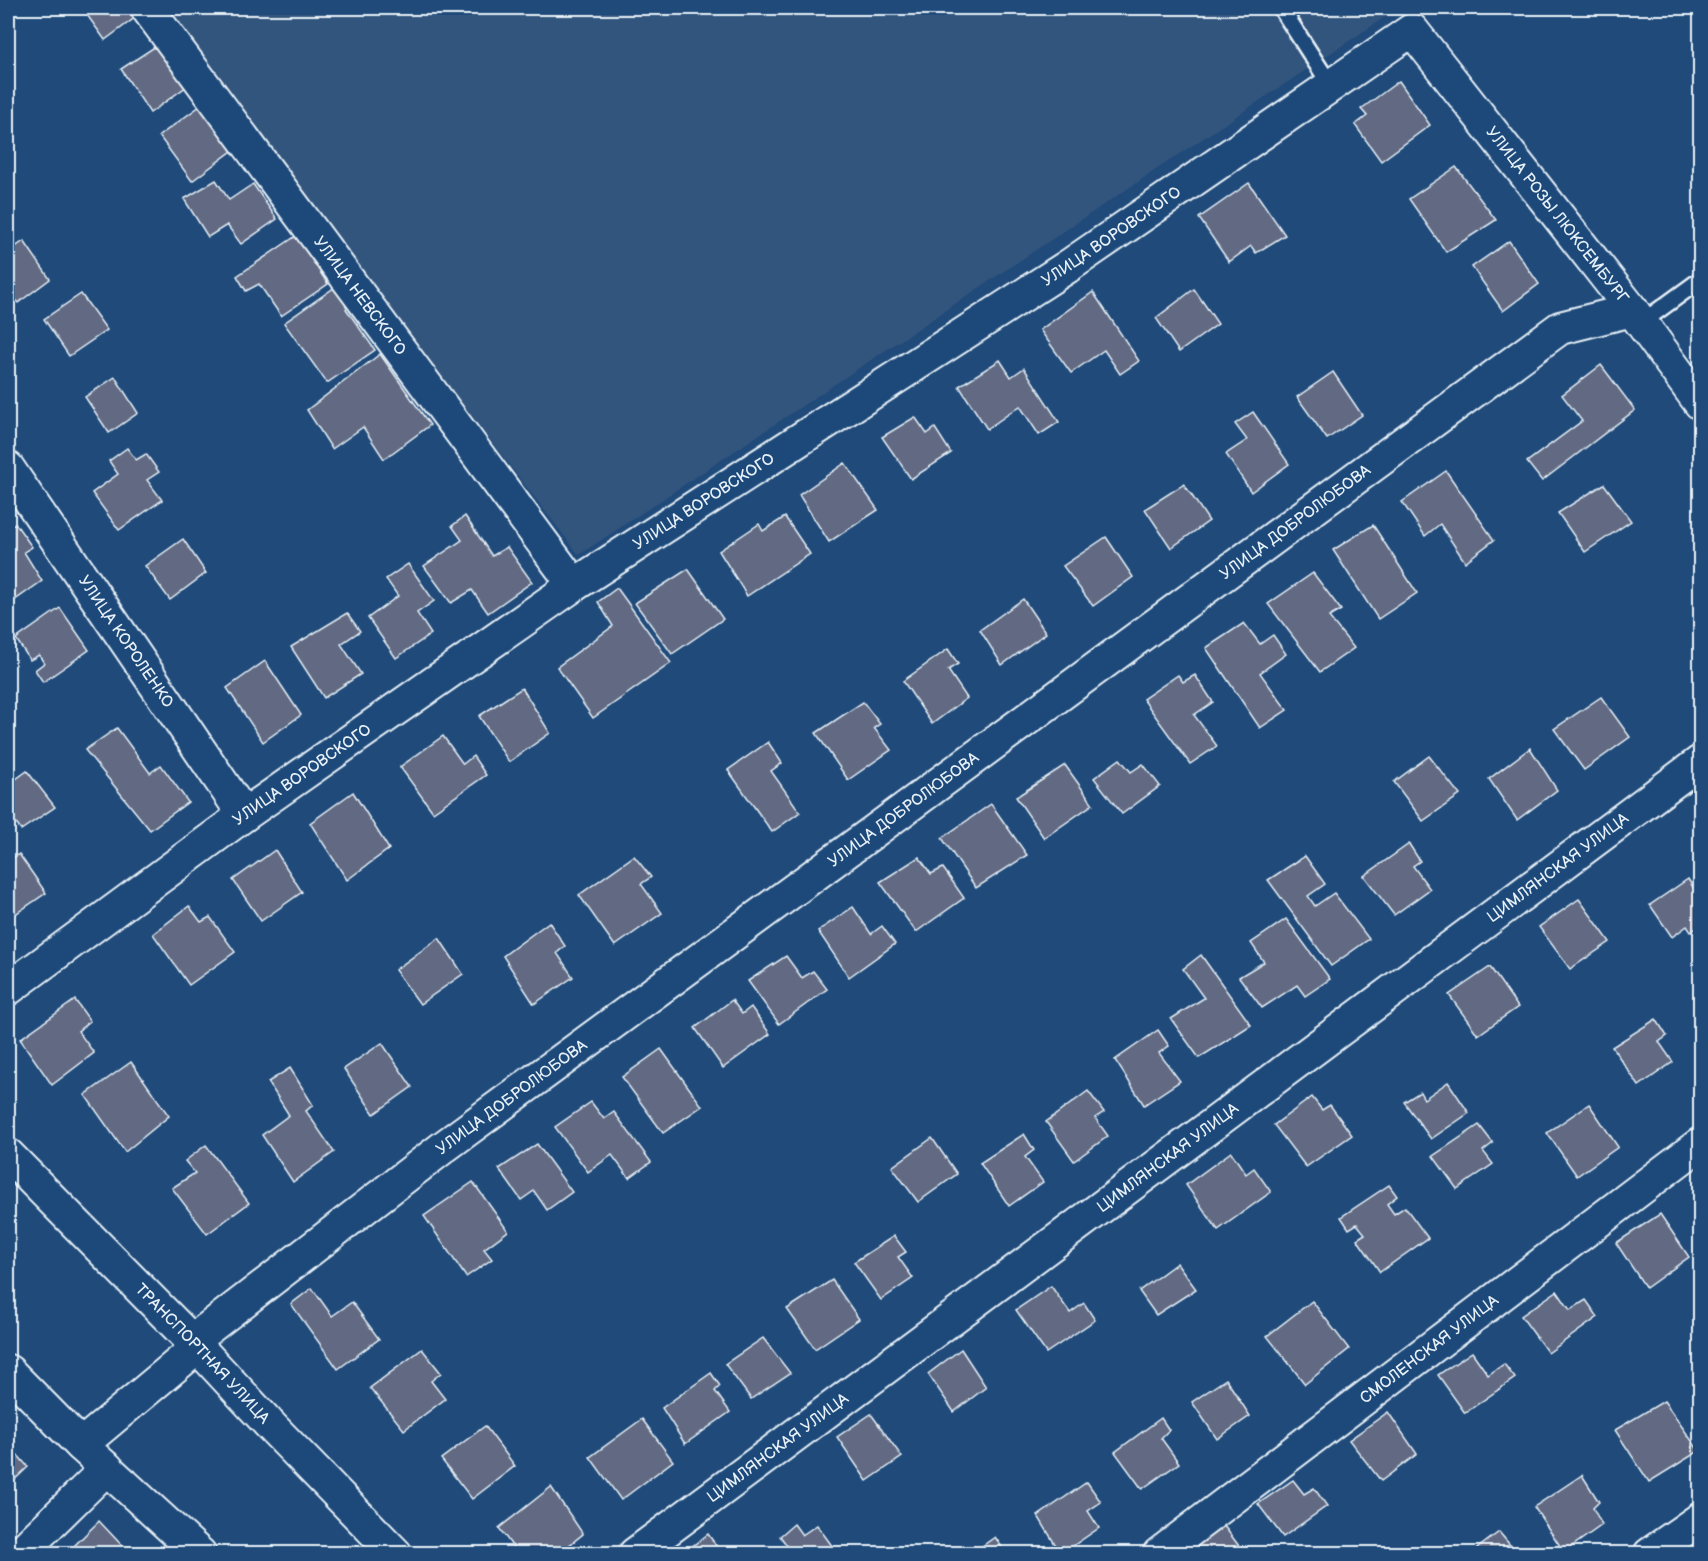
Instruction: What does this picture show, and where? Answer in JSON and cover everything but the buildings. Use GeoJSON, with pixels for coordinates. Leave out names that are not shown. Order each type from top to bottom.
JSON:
{"type":"FeatureCollection","features":[{"type":"Feature","properties":{"kind":"street","name":"УЛИЦА НЕВСКОГО"},"geometry":{"type":"LineString","coordinates":[[147,8],[574,585]]}},
{"type":"Feature","properties":{"kind":"street","name":"УЛИЦА ВОРОВСКОГО"},"geometry":{"type":"LineString","coordinates":[[8,989],[244,815],[574,585],[1067,267],[1413,30]]}},
{"type":"Feature","properties":{"kind":"street","name":"УЛИЦА РОЗЫ ЛЮКСЕМБУРГ"},"geometry":{"type":"LineString","coordinates":[[1413,30],[1637,316],[1701,403]]}},
{"type":"Feature","properties":{"kind":"street","name":"УЛИЦА ДОБРОЛЮБОВА"},"geometry":{"type":"LineString","coordinates":[[81,1445],[195,1344],[445,1146],[1560,328],[1637,316]]}},
{"type":"Feature","properties":{"kind":"street","name":"УЛИЦА КОРОЛЕНКО"},"geometry":{"type":"LineString","coordinates":[[8,468],[244,815]]}},
{"type":"Feature","properties":{"kind":"street","name":"ЦИМЛЯНСКАЯ УЛИЦА"},"geometry":{"type":"LineString","coordinates":[[635,1554],[1701,762]]}},
{"type":"Feature","properties":{"kind":"street","name":"СМОЛЕНСКАЯ УЛИЦА"},"geometry":{"type":"LineString","coordinates":[[1159,1554],[1701,1144]]}},
{"type":"Feature","properties":{"kind":"street","name":"ТРАНСПОРТНАЯ УЛИЦА"},"geometry":{"type":"LineString","coordinates":[[8,1155],[195,1344],[396,1554]]}},
{"type":"Feature","properties":{"kind":"street"},"geometry":{"type":"LineString","coordinates":[[8,1371],[81,1445],[200,1554]]}},
{"type":"Feature","properties":{"kind":"street"},"geometry":{"type":"LineString","coordinates":[[19,1554],[107,1468]]}},
{"type":"Feature","properties":{"kind":"street"},"geometry":{"type":"LineString","coordinates":[[1650,1554],[1701,1519]]}},
{"type":"Feature","properties":{"kind":"lane"},"geometry":{"type":"LineString","coordinates":[[1281,8],[1331,86]]}},
{"type":"Feature","properties":{"kind":"lane"},"geometry":{"type":"LineString","coordinates":[[1637,316],[1701,280]]}},
{"type":"Feature","properties":{"kind":"shaded area"},"geometry":{"type":"Polygon","coordinates":[[[156,8],[1403,8],[1391,13],[579,555],[156,8]]]}}]}
